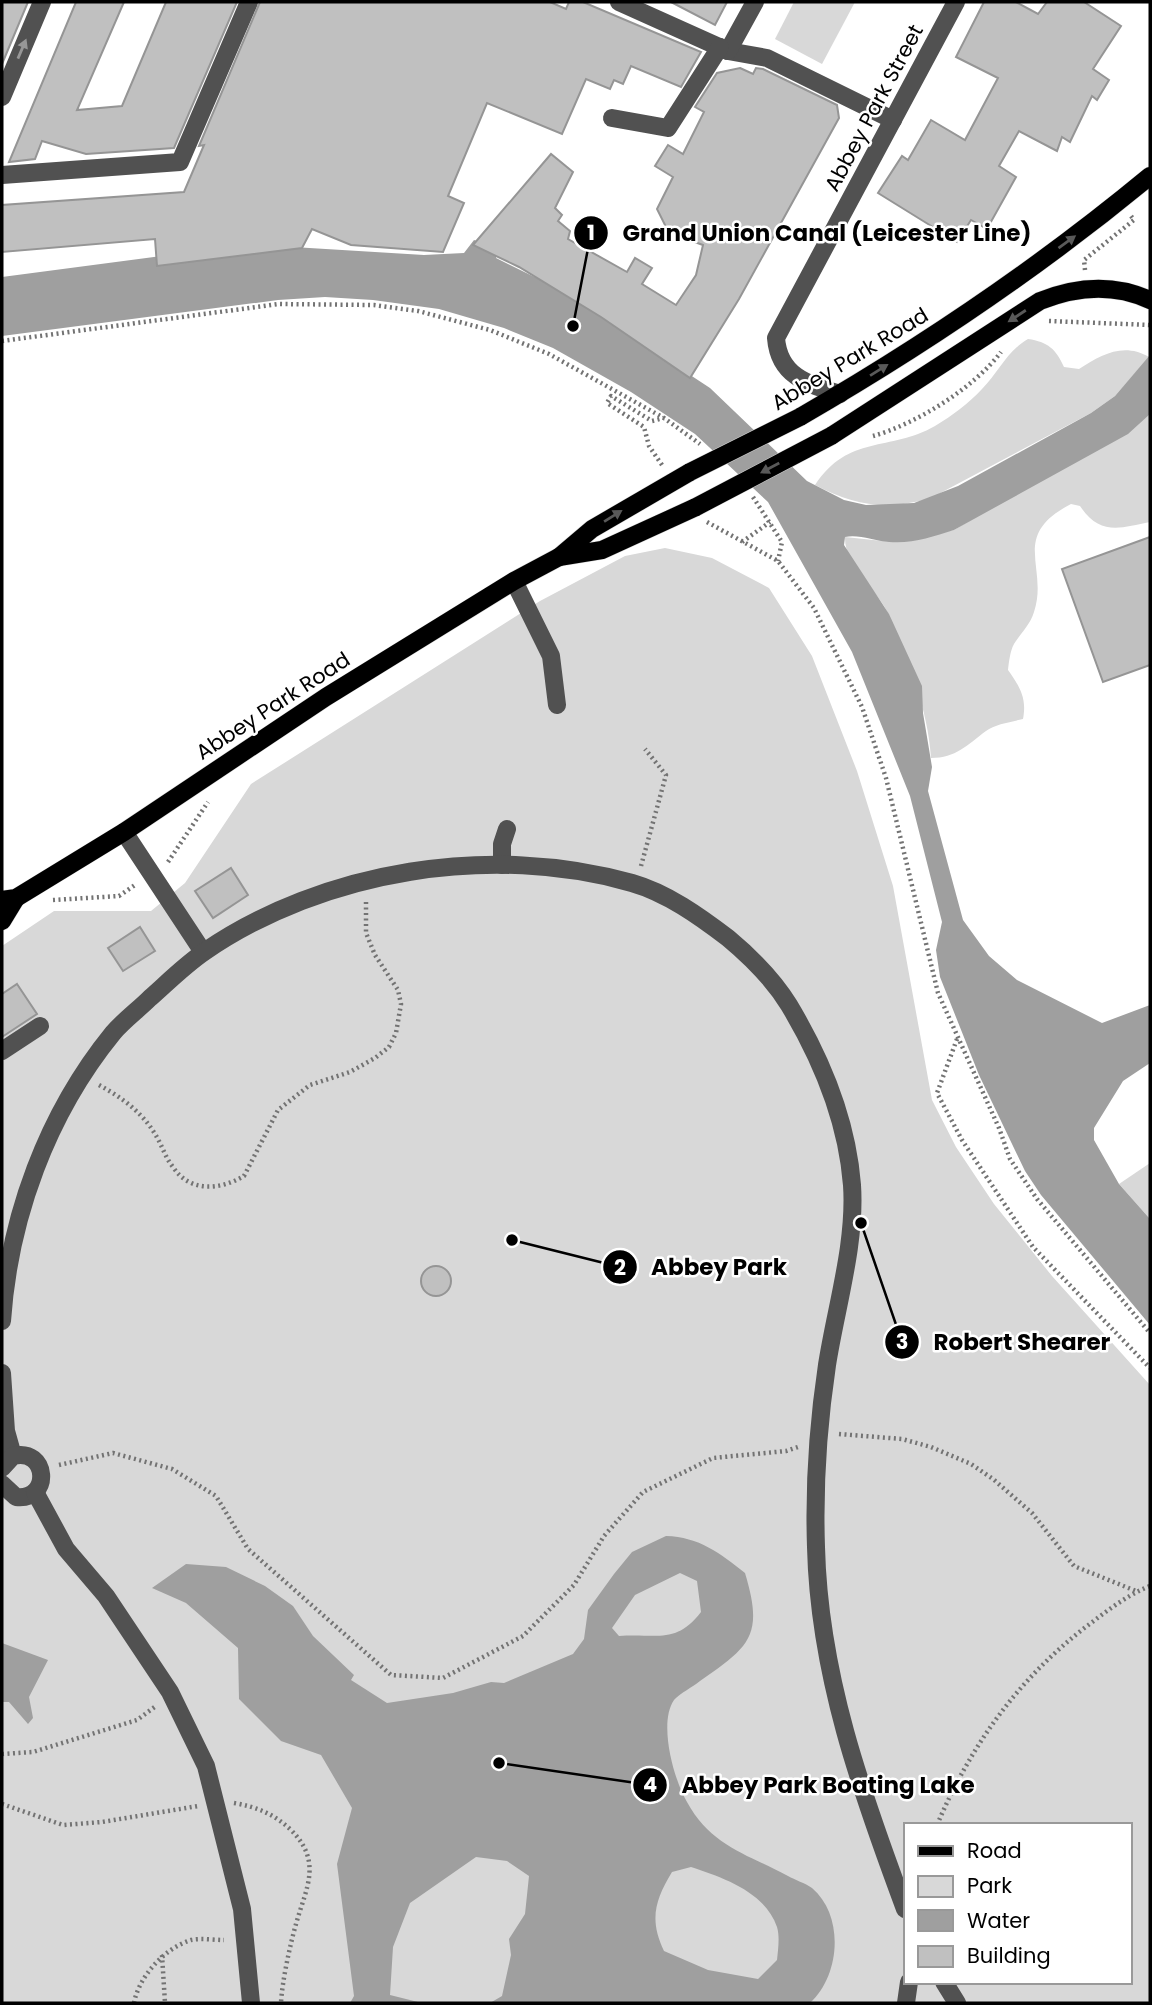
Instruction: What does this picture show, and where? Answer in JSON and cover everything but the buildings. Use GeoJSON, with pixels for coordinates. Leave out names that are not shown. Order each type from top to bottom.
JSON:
{"type":"FeatureCollection","features":[{"type":"Feature","properties":{"kind":"main road","name":"Abbey Park Road"},"geometry":{"type":"LineString","coordinates":[[2,921],[9,899],[124,832],[326,697],[514,581],[559,557],[592,529],[672,481],[800,417],[975,310],[1150,176]]}},
{"type":"Feature","properties":{"kind":"main road","name":"Abbey Park Road"},"geometry":{"type":"LineString","coordinates":[[559,557],[602,550],[698,512],[831,436],[1040,301],[1066,290],[1085,287],[1113,289],[1150,300]]}},
{"type":"Feature","properties":{"kind":"street"},"geometry":{"type":"LineString","coordinates":[[2,97],[42,2]]}},
{"type":"Feature","properties":{"kind":"street"},"geometry":{"type":"LineString","coordinates":[[2,175],[180,162],[249,2]]}},
{"type":"Feature","properties":{"kind":"street"},"geometry":{"type":"LineString","coordinates":[[619,2],[724,49],[767,58],[893,120]]}},
{"type":"Feature","properties":{"kind":"street"},"geometry":{"type":"LineString","coordinates":[[612,118],[667,128],[755,2]]}},
{"type":"Feature","properties":{"kind":"street","name":"Abbey Park Street"},"geometry":{"type":"LineString","coordinates":[[839,394],[794,376],[780,360],[775,338],[957,2]]}},
{"type":"Feature","properties":{"kind":"street"},"geometry":{"type":"LineString","coordinates":[[514,581],[551,656],[557,705]]}},
{"type":"Feature","properties":{"kind":"street"},"geometry":{"type":"LineString","coordinates":[[502,865],[502,844],[507,829]]}},
{"type":"Feature","properties":{"kind":"street"},"geometry":{"type":"LineString","coordinates":[[124,832],[204,952]]}},
{"type":"Feature","properties":{"kind":"street"},"geometry":{"type":"LineString","coordinates":[[2,1321],[3,1283],[17,1221],[58,1117],[83,1076],[116,1030],[204,952],[254,923],[366,880],[459,867],[502,865],[591,874],[636,884],[705,920],[761,968],[786,1000],[822,1063],[844,1129],[852,1188],[847,1248],[826,1371],[819,1438],[816,1550],[824,1650],[866,1804],[904,1906]]}},
{"type":"Feature","properties":{"kind":"street"},"geometry":{"type":"LineString","coordinates":[[2,1051],[40,1026]]}},
{"type":"Feature","properties":{"kind":"street"},"geometry":{"type":"LineString","coordinates":[[2,1373],[8,1462],[26,1455],[41,1466],[42,1480],[35,1492],[16,1497],[2,1484]]}},
{"type":"Feature","properties":{"kind":"street"},"geometry":{"type":"LineString","coordinates":[[35,1492],[66,1549],[106,1596],[170,1692],[206,1766],[242,1909],[251,2003]]}},
{"type":"Feature","properties":{"kind":"street"},"geometry":{"type":"LineString","coordinates":[[906,2003],[909,1984]]}},
{"type":"Feature","properties":{"kind":"street"},"geometry":{"type":"LineString","coordinates":[[945,1984],[957,2003]]}},
{"type":"Feature","properties":{"kind":"path"},"geometry":{"type":"LineString","coordinates":[[1085,287],[1084,260],[1134,220],[1120,201]]}},
{"type":"Feature","properties":{"kind":"path"},"geometry":{"type":"LineString","coordinates":[[2,341],[279,304],[374,305],[418,311],[489,330],[549,354],[664,418],[690,435],[708,452]]}},
{"type":"Feature","properties":{"kind":"path"},"geometry":{"type":"LineString","coordinates":[[1045,321],[1150,325]]}},
{"type":"Feature","properties":{"kind":"path"},"geometry":{"type":"LineString","coordinates":[[863,438],[900,429],[985,374],[1004,349]]}},
{"type":"Feature","properties":{"kind":"path"},"geometry":{"type":"LineString","coordinates":[[664,418],[652,421],[611,396],[607,403],[645,427],[649,446],[672,481]]}},
{"type":"Feature","properties":{"kind":"path"},"geometry":{"type":"LineString","coordinates":[[744,488],[782,542],[778,561]]}},
{"type":"Feature","properties":{"kind":"path"},"geometry":{"type":"LineString","coordinates":[[698,512],[778,561],[814,608],[862,707],[886,778],[938,993],[1021,1178],[1150,1333]]}},
{"type":"Feature","properties":{"kind":"path"},"geometry":{"type":"LineString","coordinates":[[742,541],[770,522]]}},
{"type":"Feature","properties":{"kind":"path"},"geometry":{"type":"LineString","coordinates":[[636,884],[666,775],[645,749]]}},
{"type":"Feature","properties":{"kind":"path"},"geometry":{"type":"LineString","coordinates":[[50,901],[119,896],[169,861],[209,801]]}},
{"type":"Feature","properties":{"kind":"path"},"geometry":{"type":"LineString","coordinates":[[83,1076],[122,1098],[137,1111],[184,1180],[213,1188],[244,1176],[278,1110],[323,1078],[365,1066],[389,1047],[396,1033],[401,1004],[398,990],[374,956],[366,933],[366,880]]}},
{"type":"Feature","properties":{"kind":"path"},"geometry":{"type":"LineString","coordinates":[[957,1038],[937,1093],[962,1140],[1033,1247],[1150,1368]]}},
{"type":"Feature","properties":{"kind":"path"},"geometry":{"type":"LineString","coordinates":[[41,1466],[113,1453],[172,1469],[216,1496],[248,1549],[391,1675],[443,1678],[523,1636],[574,1585],[604,1536],[643,1492],[713,1458],[786,1451],[844,1432],[869,1434],[931,1447],[961,1460],[1013,1495],[1074,1566],[1136,1591]]}},
{"type":"Feature","properties":{"kind":"path"},"geometry":{"type":"LineString","coordinates":[[938,1823],[966,1763],[1007,1701],[1057,1650],[1136,1591],[1150,1586]]}},
{"type":"Feature","properties":{"kind":"path"},"geometry":{"type":"LineString","coordinates":[[2,1754],[33,1752],[137,1720],[170,1692]]}},
{"type":"Feature","properties":{"kind":"path"},"geometry":{"type":"LineString","coordinates":[[2,1804],[63,1825],[102,1822],[216,1802],[265,1811],[301,1841],[309,1858],[306,1903],[296,1923],[281,2003]]}},
{"type":"Feature","properties":{"kind":"path"},"geometry":{"type":"LineString","coordinates":[[134,2003],[136,1992],[162,1955],[192,1940],[246,1941]]}},
{"type":"Feature","properties":{"kind":"path"},"geometry":{"type":"LineString","coordinates":[[162,1955],[164,2003]]}},
{"type":"Feature","properties":{"kind":"green space"},"geometry":{"type":"Polygon","coordinates":[[[794,2],[855,2],[822,64],[775,39],[794,2]]]}},
{"type":"Feature","properties":{"kind":"green space"},"geometry":{"type":"Polygon","coordinates":[[[1028,339],[1050,347],[1064,367],[1079,369],[1112,352],[1130,351],[1149,357],[1115,396],[1091,413],[931,498],[900,504],[872,504],[844,498],[815,485],[828,469],[842,458],[870,446],[918,434],[948,418],[977,394],[1014,349],[1028,339]]]}},
{"type":"Feature","properties":{"kind":"green space"},"geometry":{"type":"Polygon","coordinates":[[[1150,414],[1150,522],[1111,528],[1095,522],[1080,506],[1071,504],[1052,516],[1041,528],[1036,540],[1037,596],[1034,612],[1014,644],[1009,660],[1008,670],[1023,699],[1023,719],[990,729],[967,746],[947,756],[931,758],[926,721],[903,650],[884,606],[850,558],[845,537],[892,542],[954,530],[1150,414]]]}},
{"type":"Feature","properties":{"kind":"green space"},"geometry":{"type":"Polygon","coordinates":[[[665,548],[712,558],[769,588],[812,656],[857,771],[893,886],[932,1100],[956,1147],[994,1204],[1052,1276],[1150,1385],[1150,2003],[2,2003],[2,946],[54,911],[151,911],[185,883],[251,784],[540,601],[625,556],[665,548]]]}},
{"type":"Feature","properties":{"kind":"green space"},"geometry":{"type":"Polygon","coordinates":[[[1150,1163],[1150,1219],[1119,1184],[1150,1163]]]}},
{"type":"Feature","properties":{"kind":"water"},"geometry":{"type":"Polygon","coordinates":[[[283,240],[293,247],[424,255],[464,253],[474,240],[498,248],[496,258],[561,290],[710,388],[807,481],[844,500],[866,505],[914,503],[958,486],[1091,413],[1115,396],[1150,355],[1150,414],[1128,434],[954,530],[906,542],[845,537],[844,545],[889,614],[922,686],[923,713],[932,767],[928,791],[963,920],[989,956],[1017,980],[1102,1023],[1150,1005],[1150,1063],[1123,1081],[1094,1128],[1094,1140],[1119,1184],[1150,1219],[1150,1325],[1041,1195],[1025,1171],[979,1075],[940,977],[936,950],[942,922],[910,796],[852,652],[768,502],[695,434],[631,392],[553,348],[504,328],[439,309],[325,297],[278,300],[2,336],[2,277],[283,240]]]}},
{"type":"Feature","properties":{"kind":"water"},"geometry":{"type":"Polygon","coordinates":[[[666,1536],[689,1539],[708,1547],[745,1573],[753,1612],[748,1638],[731,1658],[674,1700],[667,1723],[670,1751],[682,1792],[707,1829],[744,1855],[809,1886],[823,1900],[830,1914],[835,1946],[828,1978],[820,1991],[810,2003],[490,2003],[502,1996],[511,1955],[509,1939],[525,1914],[529,1876],[507,1861],[476,1857],[410,1903],[393,1947],[390,1995],[422,2003],[350,2003],[354,1996],[337,1864],[352,1808],[321,1755],[281,1741],[239,1699],[238,1648],[186,1603],[152,1588],[186,1564],[226,1567],[265,1586],[293,1606],[313,1636],[354,1675],[351,1680],[387,1703],[453,1693],[491,1682],[504,1683],[573,1654],[584,1639],[588,1610],[632,1552],[666,1536]],[[680,1573],[635,1595],[612,1628],[619,1636],[664,1635],[683,1629],[692,1622],[701,1612],[697,1581],[680,1573]],[[691,1867],[672,1872],[658,1901],[655,1920],[664,1951],[708,1970],[758,1979],[777,1960],[778,1931],[771,1915],[763,1904],[742,1888],[691,1867]]]}},
{"type":"Feature","properties":{"kind":"water"},"geometry":{"type":"Polygon","coordinates":[[[2,1643],[48,1660],[29,1697],[33,1718],[28,1724],[9,1702],[2,1702],[2,1643]]]}},
{"type":"Feature","properties":{"kind":"place","name":"Grand Union Canal (Leicester Line)"},"geometry":{"type":"Point","coordinates":[573,326]}},
{"type":"Feature","properties":{"kind":"place","name":"Robert Shearer"},"geometry":{"type":"Point","coordinates":[861,1223]}},
{"type":"Feature","properties":{"kind":"place","name":"Abbey Park"},"geometry":{"type":"Point","coordinates":[512,1240]}},
{"type":"Feature","properties":{"kind":"place","name":"Abbey Park Boating Lake"},"geometry":{"type":"Point","coordinates":[499,1763]}}]}
